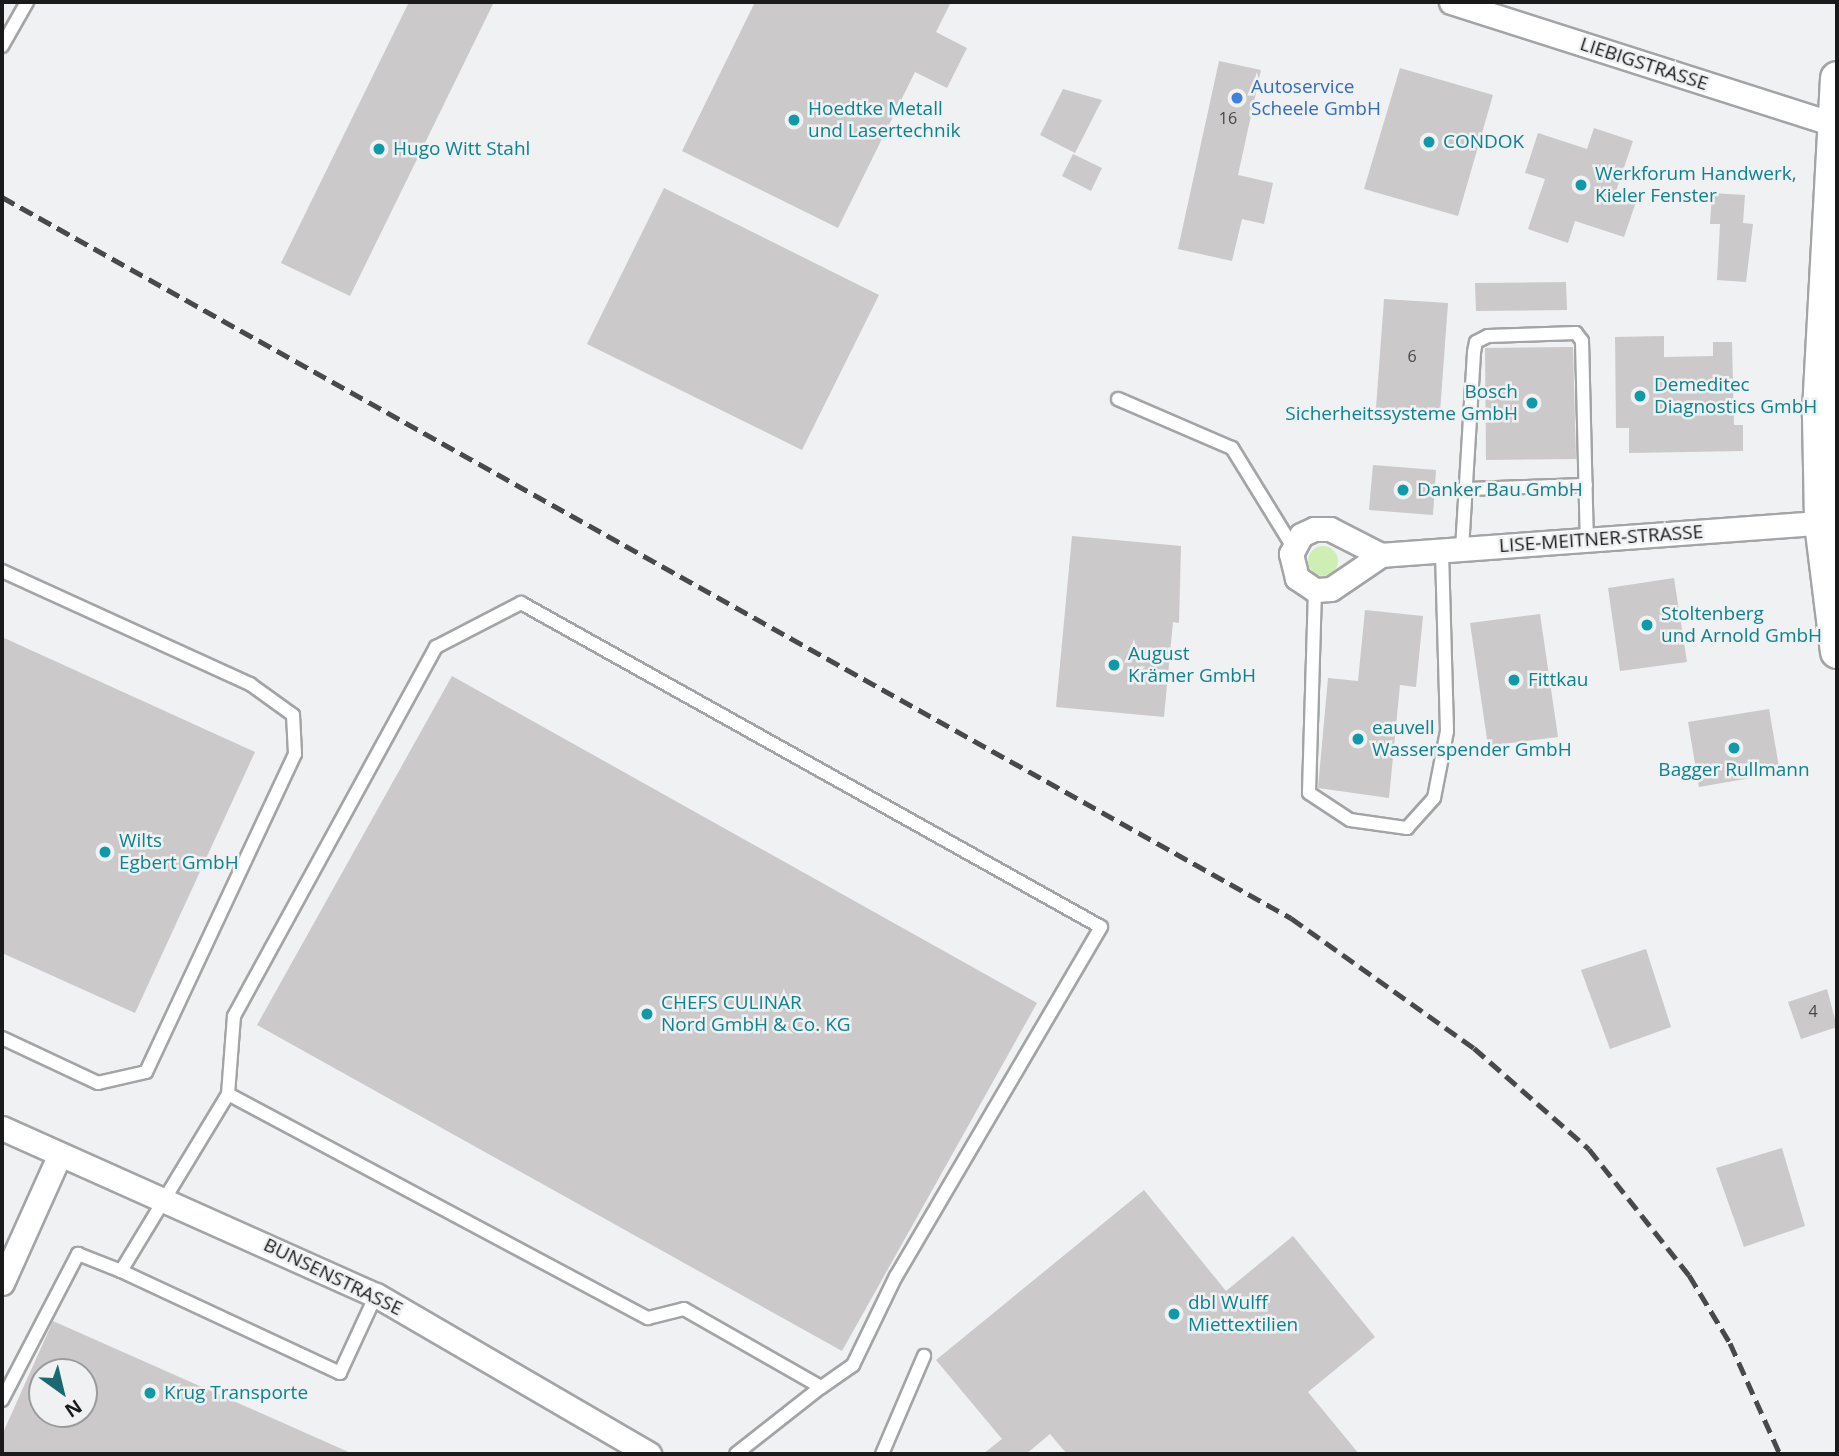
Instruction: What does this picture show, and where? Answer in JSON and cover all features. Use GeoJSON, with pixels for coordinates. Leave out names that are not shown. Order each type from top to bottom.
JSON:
{"type":"FeatureCollection","features":[{"type":"Feature","properties":{"kind":"main road"},"geometry":{"type":"LineString","coordinates":[[1837,79],[1821,317],[1821,523],[1837,651]]}},
{"type":"Feature","properties":{"kind":"street","name":"LIEBIGSTRASSE"},"geometry":{"type":"LineString","coordinates":[[1451,2],[1835,124]]}},
{"type":"Feature","properties":{"kind":"street","name":"LISE-MEITNER-STRASSE"},"geometry":{"type":"LineString","coordinates":[[1381,555],[1821,523]]}},
{"type":"Feature","properties":{"kind":"street"},"geometry":{"type":"LineString","coordinates":[[1314,529],[1330,529],[1381,555],[1331,589],[1315,590],[1297,578],[1293,547],[1314,529]]}},
{"type":"Feature","properties":{"kind":"street","name":"BUNSENSTRASSE"},"geometry":{"type":"LineString","coordinates":[[2,1128],[164,1196],[376,1296],[649,1454]]}},
{"type":"Feature","properties":{"kind":"street"},"geometry":{"type":"LineString","coordinates":[[2,1283],[60,1154]]}},
{"type":"Feature","properties":{"kind":"lane"},"geometry":{"type":"LineString","coordinates":[[2,46],[27,2]]}},
{"type":"Feature","properties":{"kind":"lane"},"geometry":{"type":"LineString","coordinates":[[1315,590],[1309,793],[1350,820],[1407,828],[1434,798],[1447,731],[1452,550],[1466,489],[1476,342],[1501,336],[1576,333],[1582,341],[1587,540]]}},
{"type":"Feature","properties":{"kind":"lane"},"geometry":{"type":"LineString","coordinates":[[1118,399],[1232,448],[1293,547]]}},
{"type":"Feature","properties":{"kind":"lane"},"geometry":{"type":"LineString","coordinates":[[1466,489],[1586,485]]}},
{"type":"Feature","properties":{"kind":"lane"},"geometry":{"type":"LineString","coordinates":[[2,571],[250,684],[293,715],[295,754],[146,1072],[98,1083],[2,1038]]}},
{"type":"Feature","properties":{"kind":"lane"},"geometry":{"type":"LineString","coordinates":[[121,1271],[228,1094],[234,1016],[436,647],[521,603],[1101,927],[896,1276],[853,1365],[736,1454]]}},
{"type":"Feature","properties":{"kind":"lane"},"geometry":{"type":"LineString","coordinates":[[228,1094],[648,1318],[684,1309],[821,1387]]}},
{"type":"Feature","properties":{"kind":"lane"},"geometry":{"type":"LineString","coordinates":[[2,1400],[78,1254],[121,1271],[340,1373],[376,1296]]}},
{"type":"Feature","properties":{"kind":"lane"},"geometry":{"type":"LineString","coordinates":[[882,1454],[924,1356]]}},
{"type":"Feature","properties":{"kind":"green space"},"geometry":{"type":"Polygon","coordinates":[[[1323,546],[1329,547],[1337,555],[1337,567],[1329,575],[1323,576],[1317,575],[1309,567],[1308,561],[1309,555],[1317,547],[1323,546]]]}},
{"type":"Feature","properties":{"kind":"building","name":"Hugo Witt Stahl"},"geometry":{"type":"Polygon","coordinates":[[[409,2],[494,2],[350,296],[281,263],[409,2]]]}},
{"type":"Feature","properties":{"kind":"building","name":"Hoedtke Metall und Lasertechnik"},"geometry":{"type":"Polygon","coordinates":[[[755,2],[951,2],[936,32],[967,48],[947,88],[915,72],[838,228],[682,151],[755,2]]]}},
{"type":"Feature","properties":{"kind":"building"},"geometry":{"type":"Polygon","coordinates":[[[1219,61],[1261,70],[1238,175],[1273,183],[1264,224],[1242,219],[1232,261],[1178,249],[1219,61]]]}},
{"type":"Feature","properties":{"kind":"building","name":"CONDOK"},"geometry":{"type":"Polygon","coordinates":[[[1400,68],[1493,95],[1458,216],[1364,189],[1400,68]]]}},
{"type":"Feature","properties":{"kind":"building"},"geometry":{"type":"Polygon","coordinates":[[[1063,89],[1102,100],[1075,153],[1040,135],[1063,89]]]}},
{"type":"Feature","properties":{"kind":"building","name":"Werkforum Handwerk, Kieler Fenster"},"geometry":{"type":"Polygon","coordinates":[[[1594,128],[1633,141],[1616,191],[1637,199],[1624,237],[1575,221],[1568,243],[1528,229],[1545,179],[1525,173],[1538,133],[1587,149],[1594,128]]]}},
{"type":"Feature","properties":{"kind":"building"},"geometry":{"type":"Polygon","coordinates":[[[1073,154],[1102,168],[1091,191],[1062,176],[1073,154]]]}},
{"type":"Feature","properties":{"kind":"building"},"geometry":{"type":"Polygon","coordinates":[[[664,188],[879,295],[802,450],[587,344],[664,188]]]}},
{"type":"Feature","properties":{"kind":"building"},"geometry":{"type":"Polygon","coordinates":[[[1712,193],[1745,195],[1743,223],[1753,224],[1746,282],[1717,280],[1720,224],[1710,224],[1712,193]]]}},
{"type":"Feature","properties":{"kind":"building"},"geometry":{"type":"Polygon","coordinates":[[[1566,282],[1567,310],[1476,311],[1475,283],[1566,282]]]}},
{"type":"Feature","properties":{"kind":"building"},"geometry":{"type":"Polygon","coordinates":[[[1384,299],[1448,303],[1440,412],[1376,408],[1384,299]]]}},
{"type":"Feature","properties":{"kind":"building","name":"Demeditec Diagnostics GmbH"},"geometry":{"type":"Polygon","coordinates":[[[1664,336],[1664,357],[1713,356],[1713,342],[1732,342],[1734,425],[1743,425],[1743,451],[1629,453],[1629,428],[1616,428],[1615,337],[1664,336]]]}},
{"type":"Feature","properties":{"kind":"building","name":"Bosch Sicherheitssysteme GmbH"},"geometry":{"type":"Polygon","coordinates":[[[1573,347],[1576,459],[1486,460],[1485,348],[1573,347]]]}},
{"type":"Feature","properties":{"kind":"building","name":"Danker Bau GmbH"},"geometry":{"type":"Polygon","coordinates":[[[1373,465],[1436,470],[1433,515],[1369,510],[1373,465]]]}},
{"type":"Feature","properties":{"kind":"building","name":"August Krämer GmbH"},"geometry":{"type":"Polygon","coordinates":[[[1072,536],[1181,546],[1179,623],[1173,622],[1164,717],[1056,707],[1072,536]]]}},
{"type":"Feature","properties":{"kind":"building","name":"Stoltenberg und Arnold GmbH"},"geometry":{"type":"Polygon","coordinates":[[[1674,578],[1687,662],[1620,671],[1608,588],[1674,578]]]}},
{"type":"Feature","properties":{"kind":"building","name":"eauvell Wasserspender GmbH"},"geometry":{"type":"Polygon","coordinates":[[[1365,610],[1423,616],[1416,687],[1400,685],[1389,798],[1318,788],[1328,678],[1358,681],[1365,610]]]}},
{"type":"Feature","properties":{"kind":"building","name":"Fittkau"},"geometry":{"type":"Polygon","coordinates":[[[1540,614],[1558,737],[1488,746],[1470,623],[1540,614]]]}},
{"type":"Feature","properties":{"kind":"building","name":"Wilts Egbert GmbH"},"geometry":{"type":"Polygon","coordinates":[[[2,637],[255,752],[135,1013],[2,953],[2,637]]]}},
{"type":"Feature","properties":{"kind":"building","name":"CHEFS CULINAR Nord GmbH & Co. KG"},"geometry":{"type":"Polygon","coordinates":[[[452,676],[1037,1003],[842,1351],[257,1025],[452,676]]]}},
{"type":"Feature","properties":{"kind":"building","name":"Bagger Rullmann"},"geometry":{"type":"Polygon","coordinates":[[[1769,709],[1780,773],[1699,787],[1688,722],[1769,709]]]}},
{"type":"Feature","properties":{"kind":"building"},"geometry":{"type":"Polygon","coordinates":[[[1646,949],[1671,1027],[1610,1049],[1581,970],[1646,949]]]}},
{"type":"Feature","properties":{"kind":"building"},"geometry":{"type":"Polygon","coordinates":[[[1827,989],[1837,1027],[1801,1039],[1788,1002],[1827,989]]]}},
{"type":"Feature","properties":{"kind":"building"},"geometry":{"type":"Polygon","coordinates":[[[1782,1148],[1805,1226],[1744,1247],[1716,1168],[1782,1148]]]}},
{"type":"Feature","properties":{"kind":"building","name":"dbl Wulff Miettextilien"},"geometry":{"type":"Polygon","coordinates":[[[1144,1190],[1226,1291],[1293,1236],[1375,1337],[1308,1392],[1359,1454],[1067,1454],[1050,1434],[1026,1454],[983,1454],[1002,1439],[936,1360],[1144,1190]]]}},
{"type":"Feature","properties":{"kind":"building","name":"Krug Transporte"},"geometry":{"type":"Polygon","coordinates":[[[53,1321],[353,1454],[2,1454],[2,1435],[28,1377],[28,1428],[98,1428],[98,1358],[36,1358],[53,1321]]]}},
{"type":"Feature","properties":{"kind":"railway"},"geometry":{"type":"LineString","coordinates":[[2,197],[1291,918],[1474,1048],[1589,1149],[1689,1275],[1730,1343],[1780,1454]]}},
{"type":"Feature","properties":{"kind":"place","name":"Autoservice Scheele GmbH"},"geometry":{"type":"Point","coordinates":[1237,98]}},
{"type":"Feature","properties":{"kind":"place","name":"Hoedtke Metall und Lasertechnik"},"geometry":{"type":"Point","coordinates":[794,120]}},
{"type":"Feature","properties":{"kind":"place","name":"CONDOK"},"geometry":{"type":"Point","coordinates":[1429,142]}},
{"type":"Feature","properties":{"kind":"place","name":"Hugo Witt Stahl"},"geometry":{"type":"Point","coordinates":[379,149]}},
{"type":"Feature","properties":{"kind":"place","name":"Werkforum Handwerk, Kieler Fenster"},"geometry":{"type":"Point","coordinates":[1581,185]}},
{"type":"Feature","properties":{"kind":"place","name":"Demeditec Diagnostics GmbH"},"geometry":{"type":"Point","coordinates":[1640,396]}},
{"type":"Feature","properties":{"kind":"place","name":"Bosch Sicherheitssysteme GmbH"},"geometry":{"type":"Point","coordinates":[1532,403]}},
{"type":"Feature","properties":{"kind":"place","name":"Danker Bau GmbH"},"geometry":{"type":"Point","coordinates":[1403,490]}},
{"type":"Feature","properties":{"kind":"place","name":"Stoltenberg und Arnold GmbH"},"geometry":{"type":"Point","coordinates":[1647,625]}},
{"type":"Feature","properties":{"kind":"place","name":"August Krämer GmbH"},"geometry":{"type":"Point","coordinates":[1114,665]}},
{"type":"Feature","properties":{"kind":"place","name":"Fittkau"},"geometry":{"type":"Point","coordinates":[1514,680]}},
{"type":"Feature","properties":{"kind":"place","name":"eauvell Wasserspender GmbH"},"geometry":{"type":"Point","coordinates":[1358,739]}},
{"type":"Feature","properties":{"kind":"place","name":"Bagger Rullmann"},"geometry":{"type":"Point","coordinates":[1734,748]}},
{"type":"Feature","properties":{"kind":"place","name":"Wilts Egbert GmbH"},"geometry":{"type":"Point","coordinates":[105,852]}},
{"type":"Feature","properties":{"kind":"place","name":"CHEFS CULINAR Nord GmbH & Co. KG"},"geometry":{"type":"Point","coordinates":[647,1014]}},
{"type":"Feature","properties":{"kind":"place","name":"dbl Wulff Miettextilien"},"geometry":{"type":"Point","coordinates":[1174,1314]}},
{"type":"Feature","properties":{"kind":"place","name":"Krug Transporte"},"geometry":{"type":"Point","coordinates":[150,1393]}}]}
